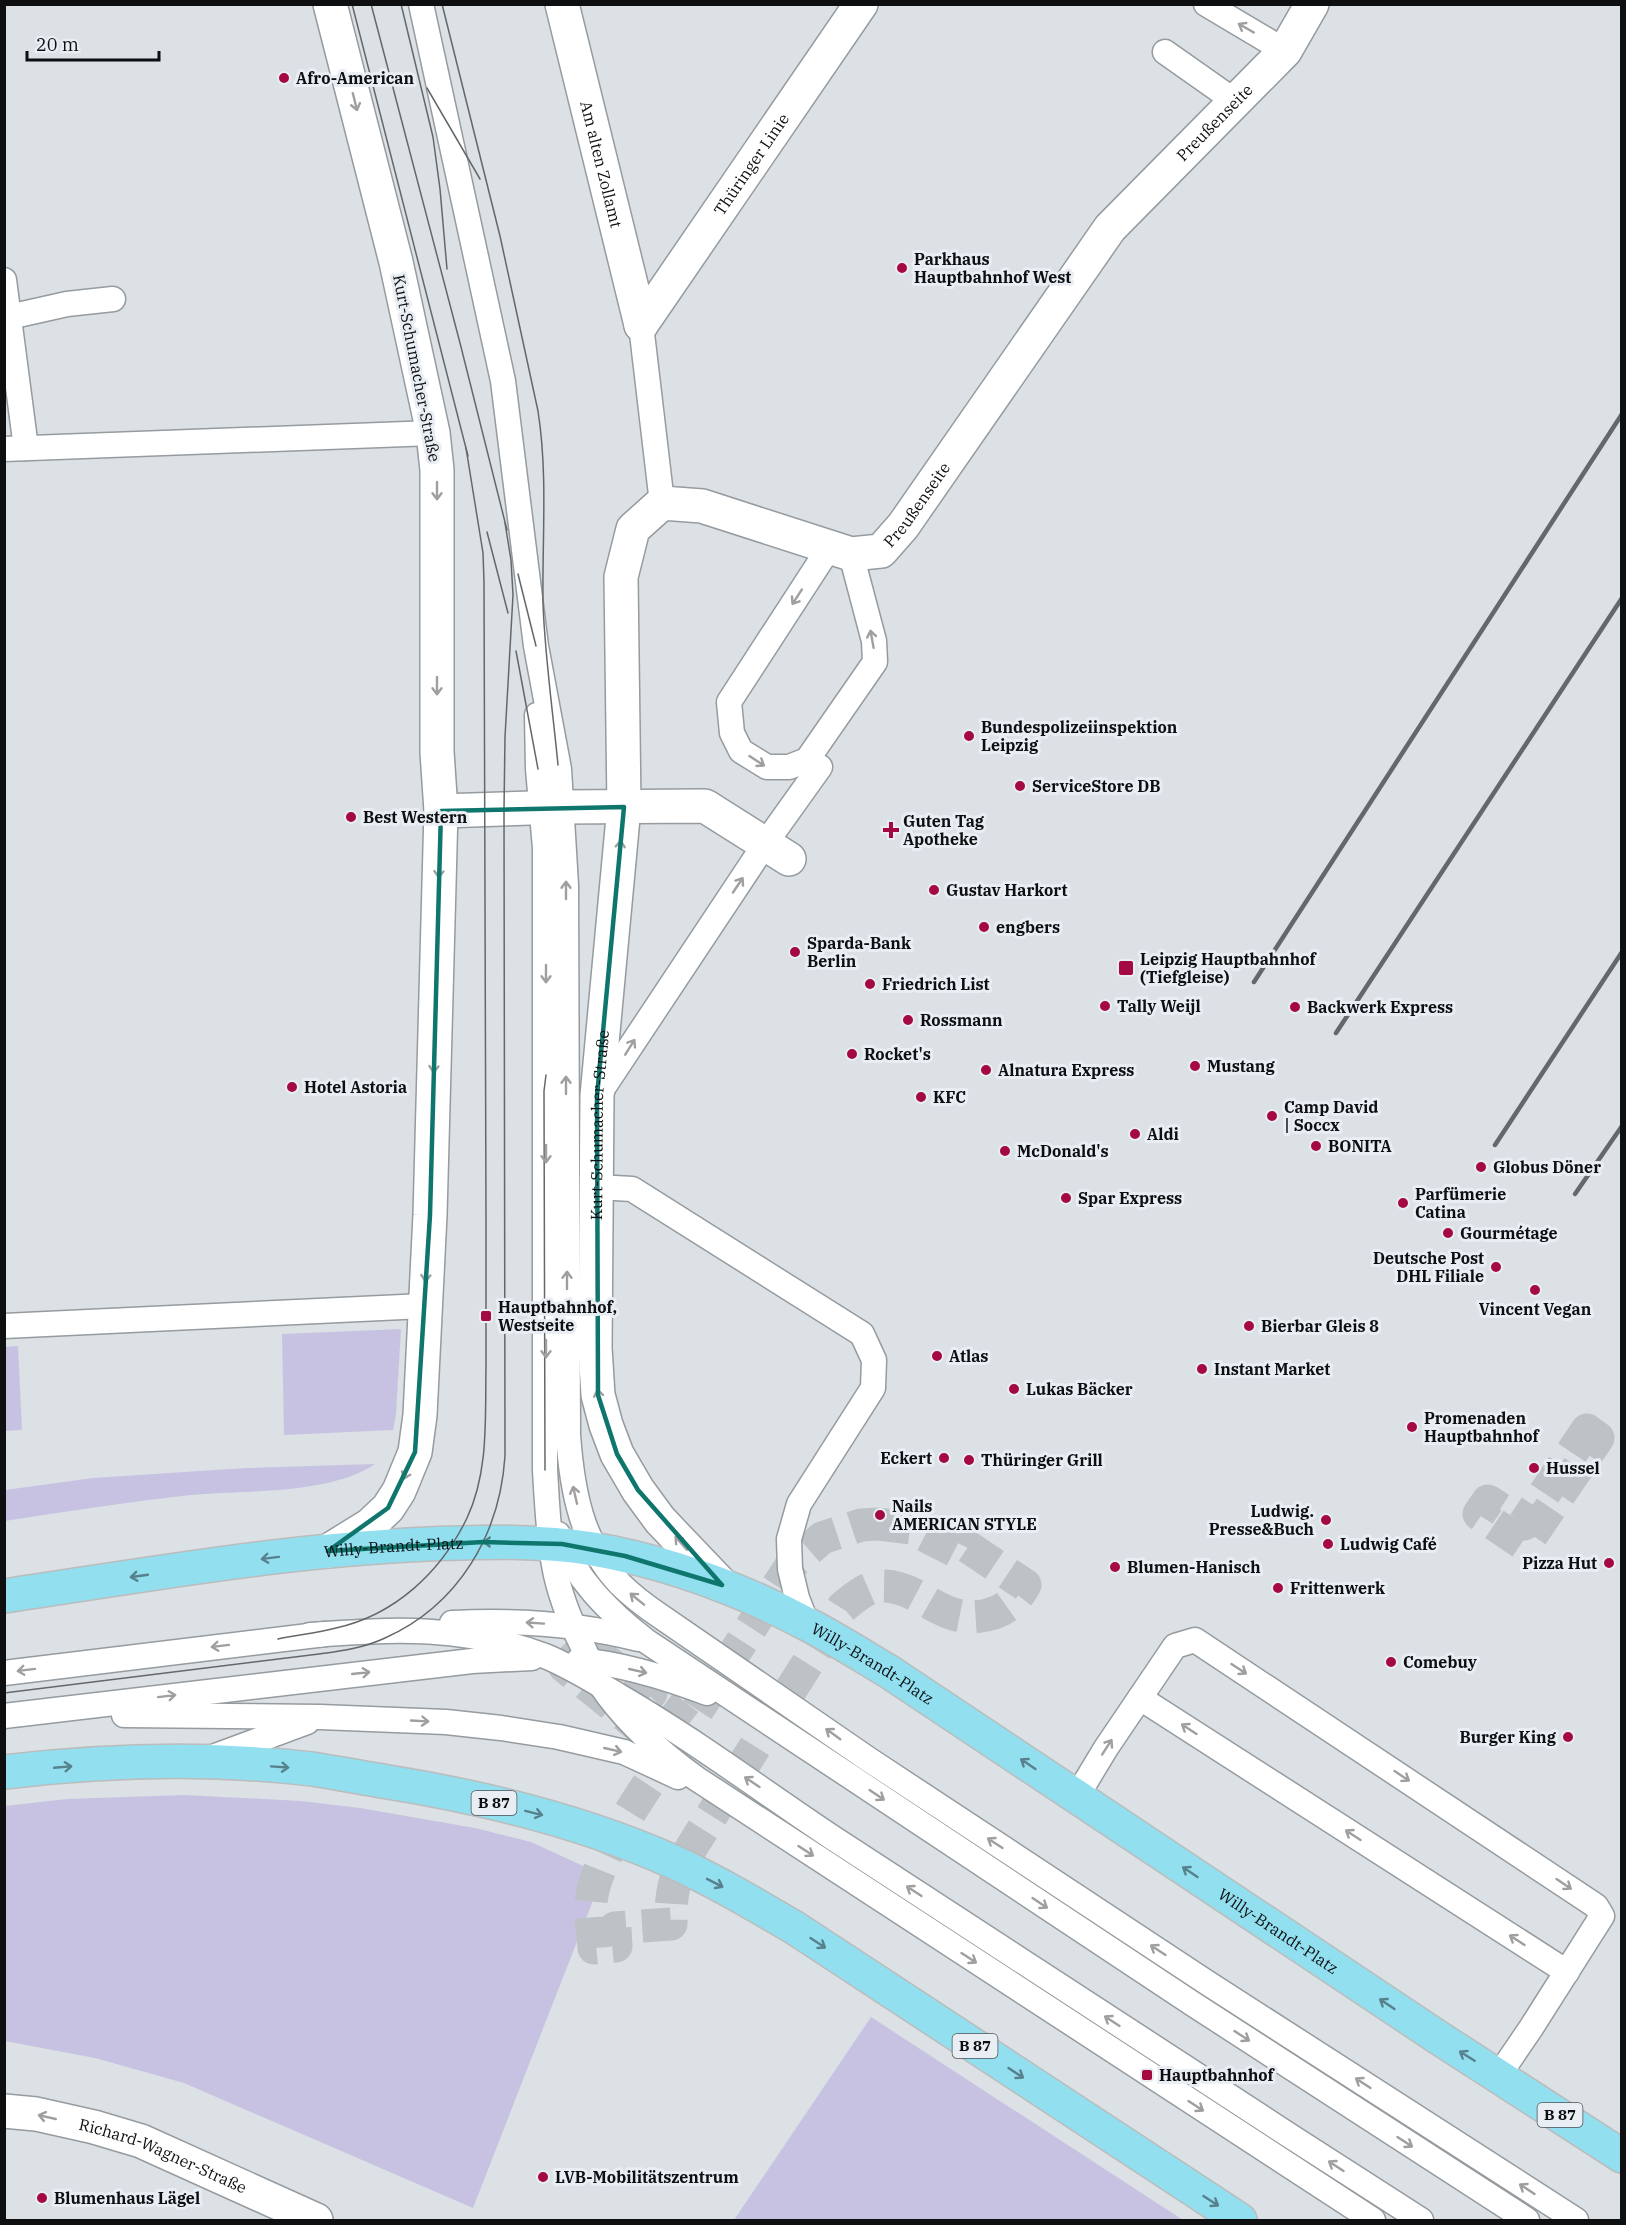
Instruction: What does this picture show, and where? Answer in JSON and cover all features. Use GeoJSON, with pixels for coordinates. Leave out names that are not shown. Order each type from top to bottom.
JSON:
{"type":"FeatureCollection","features":[{"type":"Feature","properties":{"kind":"main road","name":"Willy-Brandt-Platz"},"geometry":{"type":"LineString","coordinates":[[4,1596],[197,1567],[328,1551],[483,1542],[556,1545],[595,1550],[662,1565],[722,1585],[807,1624],[897,1677],[1436,2036],[1622,2156]]}},
{"type":"Feature","properties":{"kind":"main road","name":"B 87"},"geometry":{"type":"LineString","coordinates":[[4,1772],[139,1762],[201,1761],[311,1769],[442,1790],[550,1817],[633,1845],[732,1892],[795,1928],[1240,2220]]}},
{"type":"Feature","properties":{"kind":"street","name":"Kurt-Schumacher-Straße"},"geometry":{"type":"LineString","coordinates":[[328,1551],[370,1526],[388,1508],[399,1491],[416,1452],[420,1415],[430,1215],[441,811],[437,752],[437,470],[433,433],[396,262],[330,4]]}},
{"type":"Feature","properties":{"kind":"street","name":"Am alten Zollamt"},"geometry":{"type":"LineString","coordinates":[[562,4],[641,325]]}},
{"type":"Feature","properties":{"kind":"street","name":"Thüringer Linie"},"geometry":{"type":"LineString","coordinates":[[641,325],[740,184],[861,4]]}},
{"type":"Feature","properties":{"kind":"street","name":"Preußenseite"},"geometry":{"type":"LineString","coordinates":[[662,504],[702,506],[840,551],[881,551],[903,526],[1110,228],[1285,51],[1312,4]]}},
{"type":"Feature","properties":{"kind":"street"},"geometry":{"type":"LineString","coordinates":[[624,807],[621,578],[633,529],[662,504]]}},
{"type":"Feature","properties":{"kind":"street"},"geometry":{"type":"LineString","coordinates":[[441,811],[552,807],[705,806],[777,851]]}},
{"type":"Feature","properties":{"kind":"street","name":"Kurt-Schumacher-Straße"},"geometry":{"type":"LineString","coordinates":[[624,807],[597,1096],[595,1348],[598,1395],[617,1454],[638,1490],[660,1520],[722,1585]]}},
{"type":"Feature","properties":{"kind":"street","name":"Richard-Wagner-Straße"},"geometry":{"type":"LineString","coordinates":[[4,2110],[48,2117],[141,2141],[316,2220]]}},
{"type":"Feature","properties":{"kind":"lane"},"geometry":{"type":"LineString","coordinates":[[421,4],[503,381],[536,646],[538,769],[552,807],[566,885],[568,1435],[573,1487],[582,1522],[595,1550],[619,1582],[635,1598],[868,1759],[1206,1982],[1576,2220]]}},
{"type":"Feature","properties":{"kind":"lane"},"geometry":{"type":"LineString","coordinates":[[1206,4],[1285,51]]}},
{"type":"Feature","properties":{"kind":"lane"},"geometry":{"type":"LineString","coordinates":[[1166,52],[1236,102]]}},
{"type":"Feature","properties":{"kind":"lane"},"geometry":{"type":"LineString","coordinates":[[4,280],[9,317],[15,448],[433,433]]}},
{"type":"Feature","properties":{"kind":"lane"},"geometry":{"type":"LineString","coordinates":[[9,317],[67,304],[113,298]]}},
{"type":"Feature","properties":{"kind":"lane"},"geometry":{"type":"LineString","coordinates":[[641,325],[662,504]]}},
{"type":"Feature","properties":{"kind":"lane"},"geometry":{"type":"LineString","coordinates":[[840,551],[874,641],[875,662],[807,760],[789,767],[767,767],[741,751],[732,733],[729,702],[840,551]]}},
{"type":"Feature","properties":{"kind":"lane"},"geometry":{"type":"LineString","coordinates":[[597,1096],[777,851],[820,767],[807,760]]}},
{"type":"Feature","properties":{"kind":"lane"},"geometry":{"type":"LineString","coordinates":[[552,807],[546,886],[546,1464],[560,1591],[573,1626],[602,1686],[628,1719],[665,1755],[697,1779],[1373,2220]]}},
{"type":"Feature","properties":{"kind":"lane"},"geometry":{"type":"LineString","coordinates":[[597,1186],[632,1190],[862,1334],[874,1360],[873,1388],[799,1503],[789,1539],[790,1569],[797,1598],[807,1624]]}},
{"type":"Feature","properties":{"kind":"lane"},"geometry":{"type":"LineString","coordinates":[[4,1326],[424,1306]]}},
{"type":"Feature","properties":{"kind":"lane"},"geometry":{"type":"LineString","coordinates":[[556,1545],[596,1597],[646,1641],[1192,2004],[1527,2220]]}},
{"type":"Feature","properties":{"kind":"lane"},"geometry":{"type":"LineString","coordinates":[[4,1673],[310,1635],[411,1625],[515,1621],[573,1626],[646,1641],[729,1673],[807,1715]]}},
{"type":"Feature","properties":{"kind":"lane"},"geometry":{"type":"LineString","coordinates":[[310,1635],[370,1631],[443,1631],[495,1640],[548,1657],[660,1719],[831,1836],[1420,2220]]}},
{"type":"Feature","properties":{"kind":"lane"},"geometry":{"type":"LineString","coordinates":[[1077,1796],[1175,1646],[1195,1640],[1596,1906],[1602,1916],[1499,2075]]}},
{"type":"Feature","properties":{"kind":"lane"},"geometry":{"type":"LineString","coordinates":[[4,1717],[461,1662],[548,1657],[590,1661],[644,1672],[690,1686],[735,1706],[794,1738]]}},
{"type":"Feature","properties":{"kind":"lane"},"geometry":{"type":"LineString","coordinates":[[1140,1698],[1567,1972]]}},
{"type":"Feature","properties":{"kind":"lane"},"geometry":{"type":"LineString","coordinates":[[4,1717],[144,1714],[320,1717],[457,1723],[501,1728],[559,1737],[624,1752],[757,1818]]}},
{"type":"Feature","properties":{"kind":"lane"},"geometry":{"type":"LineString","coordinates":[[201,1761],[320,1717]]}},
{"type":"Feature","properties":{"kind":"highlighted area"},"geometry":{"type":"Polygon","coordinates":[[[624,807],[597,1096],[598,1395],[617,1454],[638,1490],[722,1585],[625,1556],[562,1544],[483,1542],[328,1551],[388,1508],[415,1452],[430,1215],[441,811],[624,807]]]}},
{"type":"Feature","properties":{"kind":"shaded area"},"geometry":{"type":"Polygon","coordinates":[[[401,1329],[393,1430],[284,1435],[282,1334],[401,1329]]]}},
{"type":"Feature","properties":{"kind":"shaded area"},"geometry":{"type":"Polygon","coordinates":[[[18,1346],[22,1430],[5,1431],[5,1347],[18,1346]]]}},
{"type":"Feature","properties":{"kind":"shaded area"},"geometry":{"type":"Polygon","coordinates":[[[375,1464],[356,1474],[311,1486],[191,1495],[5,1521],[5,1490],[93,1478],[246,1468],[375,1464]]]}},
{"type":"Feature","properties":{"kind":"shaded area"},"geometry":{"type":"Polygon","coordinates":[[[184,1795],[301,1801],[360,1808],[475,1828],[531,1842],[603,1875],[473,2208],[184,2083],[95,2058],[5,2041],[5,1806],[67,1799],[184,1795]]]}},
{"type":"Feature","properties":{"kind":"shaded area"},"geometry":{"type":"Polygon","coordinates":[[[871,2017],[1183,2220],[734,2220],[871,2017]]]}},
{"type":"Feature","properties":{"kind":"tunnel"},"geometry":{"type":"LineString","coordinates":[[1587,1430],[1598,1438],[1525,1545],[1479,1514],[1488,1501],[1524,1524],[1587,1430]]}},
{"type":"Feature","properties":{"kind":"tunnel"},"geometry":{"type":"LineString","coordinates":[[878,1524],[910,1528],[959,1553],[966,1551],[968,1547],[1025,1585],[1018,1596],[999,1611],[971,1617],[944,1611],[897,1588],[877,1587],[856,1596],[843,1607],[693,1845],[675,1883],[671,1924],[615,1928],[616,1946],[594,1948],[591,1902],[602,1865],[623,1824],[670,1752],[565,1667],[586,1646],[599,1657],[601,1654],[602,1658],[651,1693],[649,1695],[688,1725],[792,1564],[822,1538],[861,1525],[878,1524]]}},
{"type":"Feature","properties":{"kind":"tram line"},"geometry":{"type":"LineString","coordinates":[[352,4],[468,456]]}},
{"type":"Feature","properties":{"kind":"tram line"},"geometry":{"type":"LineString","coordinates":[[371,4],[507,530]]}},
{"type":"Feature","properties":{"kind":"tram line"},"geometry":{"type":"LineString","coordinates":[[401,4],[433,137],[447,269]]}},
{"type":"Feature","properties":{"kind":"tram line"},"geometry":{"type":"LineString","coordinates":[[442,4],[500,236],[538,411],[544,483],[544,624],[558,765]]}},
{"type":"Feature","properties":{"kind":"tram line"},"geometry":{"type":"LineString","coordinates":[[427,88],[480,179]]}},
{"type":"Feature","properties":{"kind":"tram line"},"geometry":{"type":"LineString","coordinates":[[278,1639],[358,1622],[397,1602],[414,1588],[444,1556],[467,1518],[479,1482],[482,1463],[486,1367],[484,582],[483,553],[466,448]]}},
{"type":"Feature","properties":{"kind":"tram line"},"geometry":{"type":"LineString","coordinates":[[4,1693],[319,1654],[369,1644],[411,1624],[434,1607],[471,1564],[484,1539],[495,1513],[505,1456],[504,809],[505,737],[513,595],[511,560],[505,523]]}},
{"type":"Feature","properties":{"kind":"tram line"},"geometry":{"type":"LineString","coordinates":[[487,532],[508,613]]}},
{"type":"Feature","properties":{"kind":"tram line"},"geometry":{"type":"LineString","coordinates":[[518,574],[536,646]]}},
{"type":"Feature","properties":{"kind":"tram line"},"geometry":{"type":"LineString","coordinates":[[516,651],[538,769]]}},
{"type":"Feature","properties":{"kind":"tram line"},"geometry":{"type":"LineString","coordinates":[[545,1470],[544,1091],[546,1075]]}},
{"type":"Feature","properties":{"kind":"railway"},"geometry":{"type":"LineString","coordinates":[[1254,982],[1622,414]]}},
{"type":"Feature","properties":{"kind":"railway"},"geometry":{"type":"LineString","coordinates":[[1336,1033],[1622,598]]}},
{"type":"Feature","properties":{"kind":"railway"},"geometry":{"type":"LineString","coordinates":[[1495,1145],[1622,952]]}},
{"type":"Feature","properties":{"kind":"railway"},"geometry":{"type":"LineString","coordinates":[[1575,1194],[1622,1126]]}},
{"type":"Feature","properties":{"kind":"place","name":"Afro-American"},"geometry":{"type":"Point","coordinates":[284,78]}},
{"type":"Feature","properties":{"kind":"place","name":"Parkhaus Hauptbahnhof West"},"geometry":{"type":"Point","coordinates":[902,268]}},
{"type":"Feature","properties":{"kind":"place","name":"Bundespolizeiinspektion Leipzig"},"geometry":{"type":"Point","coordinates":[969,736]}},
{"type":"Feature","properties":{"kind":"place","name":"ServiceStore DB"},"geometry":{"type":"Point","coordinates":[1020,786]}},
{"type":"Feature","properties":{"kind":"place","name":"Best Western"},"geometry":{"type":"Point","coordinates":[351,817]}},
{"type":"Feature","properties":{"kind":"place","name":"Guten Tag Apotheke"},"geometry":{"type":"Point","coordinates":[891,830]}},
{"type":"Feature","properties":{"kind":"place","name":"Gustav Harkort"},"geometry":{"type":"Point","coordinates":[934,890]}},
{"type":"Feature","properties":{"kind":"place","name":"engbers"},"geometry":{"type":"Point","coordinates":[984,927]}},
{"type":"Feature","properties":{"kind":"place","name":"Sparda-Bank Berlin"},"geometry":{"type":"Point","coordinates":[795,952]}},
{"type":"Feature","properties":{"kind":"place","name":"Leipzig Hauptbahnhof (Tiefgleise)"},"geometry":{"type":"Point","coordinates":[1126,968]}},
{"type":"Feature","properties":{"kind":"place","name":"Friedrich List"},"geometry":{"type":"Point","coordinates":[870,984]}},
{"type":"Feature","properties":{"kind":"place","name":"Tally Weijl"},"geometry":{"type":"Point","coordinates":[1105,1006]}},
{"type":"Feature","properties":{"kind":"place","name":"Backwerk Express"},"geometry":{"type":"Point","coordinates":[1295,1007]}},
{"type":"Feature","properties":{"kind":"place","name":"Rossmann"},"geometry":{"type":"Point","coordinates":[908,1020]}},
{"type":"Feature","properties":{"kind":"place","name":"Rocket's"},"geometry":{"type":"Point","coordinates":[852,1054]}},
{"type":"Feature","properties":{"kind":"place","name":"Mustang"},"geometry":{"type":"Point","coordinates":[1195,1066]}},
{"type":"Feature","properties":{"kind":"place","name":"Alnatura Express"},"geometry":{"type":"Point","coordinates":[986,1070]}},
{"type":"Feature","properties":{"kind":"place","name":"Hotel Astoria"},"geometry":{"type":"Point","coordinates":[292,1087]}},
{"type":"Feature","properties":{"kind":"place","name":"KFC"},"geometry":{"type":"Point","coordinates":[921,1097]}},
{"type":"Feature","properties":{"kind":"place","name":"Camp David | Soccx"},"geometry":{"type":"Point","coordinates":[1272,1116]}},
{"type":"Feature","properties":{"kind":"place","name":"Aldi"},"geometry":{"type":"Point","coordinates":[1135,1134]}},
{"type":"Feature","properties":{"kind":"place","name":"BONITA"},"geometry":{"type":"Point","coordinates":[1316,1146]}},
{"type":"Feature","properties":{"kind":"place","name":"McDonald's"},"geometry":{"type":"Point","coordinates":[1005,1151]}},
{"type":"Feature","properties":{"kind":"place","name":"Globus Döner"},"geometry":{"type":"Point","coordinates":[1481,1167]}},
{"type":"Feature","properties":{"kind":"place","name":"Spar Express"},"geometry":{"type":"Point","coordinates":[1066,1198]}},
{"type":"Feature","properties":{"kind":"place","name":"Parfümerie Catina"},"geometry":{"type":"Point","coordinates":[1403,1203]}},
{"type":"Feature","properties":{"kind":"place","name":"Gourmétage"},"geometry":{"type":"Point","coordinates":[1448,1233]}},
{"type":"Feature","properties":{"kind":"place","name":"Deutsche Post DHL Filiale"},"geometry":{"type":"Point","coordinates":[1496,1267]}},
{"type":"Feature","properties":{"kind":"place","name":"Vincent Vegan"},"geometry":{"type":"Point","coordinates":[1535,1290]}},
{"type":"Feature","properties":{"kind":"place","name":"Hauptbahnhof, Westseite"},"geometry":{"type":"Point","coordinates":[486,1316]}},
{"type":"Feature","properties":{"kind":"place","name":"Bierbar Gleis 8"},"geometry":{"type":"Point","coordinates":[1249,1326]}},
{"type":"Feature","properties":{"kind":"place","name":"Atlas"},"geometry":{"type":"Point","coordinates":[937,1356]}},
{"type":"Feature","properties":{"kind":"place","name":"Instant Market"},"geometry":{"type":"Point","coordinates":[1202,1369]}},
{"type":"Feature","properties":{"kind":"place","name":"Lukas Bäcker"},"geometry":{"type":"Point","coordinates":[1014,1389]}},
{"type":"Feature","properties":{"kind":"place","name":"Promenaden Hauptbahnhof"},"geometry":{"type":"Point","coordinates":[1412,1427]}},
{"type":"Feature","properties":{"kind":"place","name":"Eckert"},"geometry":{"type":"Point","coordinates":[944,1458]}},
{"type":"Feature","properties":{"kind":"place","name":"Thüringer Grill"},"geometry":{"type":"Point","coordinates":[969,1460]}},
{"type":"Feature","properties":{"kind":"place","name":"Hussel"},"geometry":{"type":"Point","coordinates":[1534,1468]}},
{"type":"Feature","properties":{"kind":"place","name":"Nails AMERICAN STYLE"},"geometry":{"type":"Point","coordinates":[880,1515]}},
{"type":"Feature","properties":{"kind":"place","name":"Ludwig. Presse&Buch"},"geometry":{"type":"Point","coordinates":[1326,1520]}},
{"type":"Feature","properties":{"kind":"place","name":"Ludwig Café"},"geometry":{"type":"Point","coordinates":[1328,1544]}},
{"type":"Feature","properties":{"kind":"place","name":"Pizza Hut"},"geometry":{"type":"Point","coordinates":[1609,1563]}},
{"type":"Feature","properties":{"kind":"place","name":"Blumen-Hanisch"},"geometry":{"type":"Point","coordinates":[1115,1567]}},
{"type":"Feature","properties":{"kind":"place","name":"Frittenwerk"},"geometry":{"type":"Point","coordinates":[1278,1588]}},
{"type":"Feature","properties":{"kind":"place","name":"Comebuy"},"geometry":{"type":"Point","coordinates":[1391,1662]}},
{"type":"Feature","properties":{"kind":"place","name":"Burger King"},"geometry":{"type":"Point","coordinates":[1568,1737]}},
{"type":"Feature","properties":{"kind":"place","name":"Hauptbahnhof"},"geometry":{"type":"Point","coordinates":[1147,2075]}},
{"type":"Feature","properties":{"kind":"place","name":"LVB-Mobilitätszentrum"},"geometry":{"type":"Point","coordinates":[543,2177]}},
{"type":"Feature","properties":{"kind":"place","name":"Blumenhaus Lägel"},"geometry":{"type":"Point","coordinates":[42,2198]}}]}
